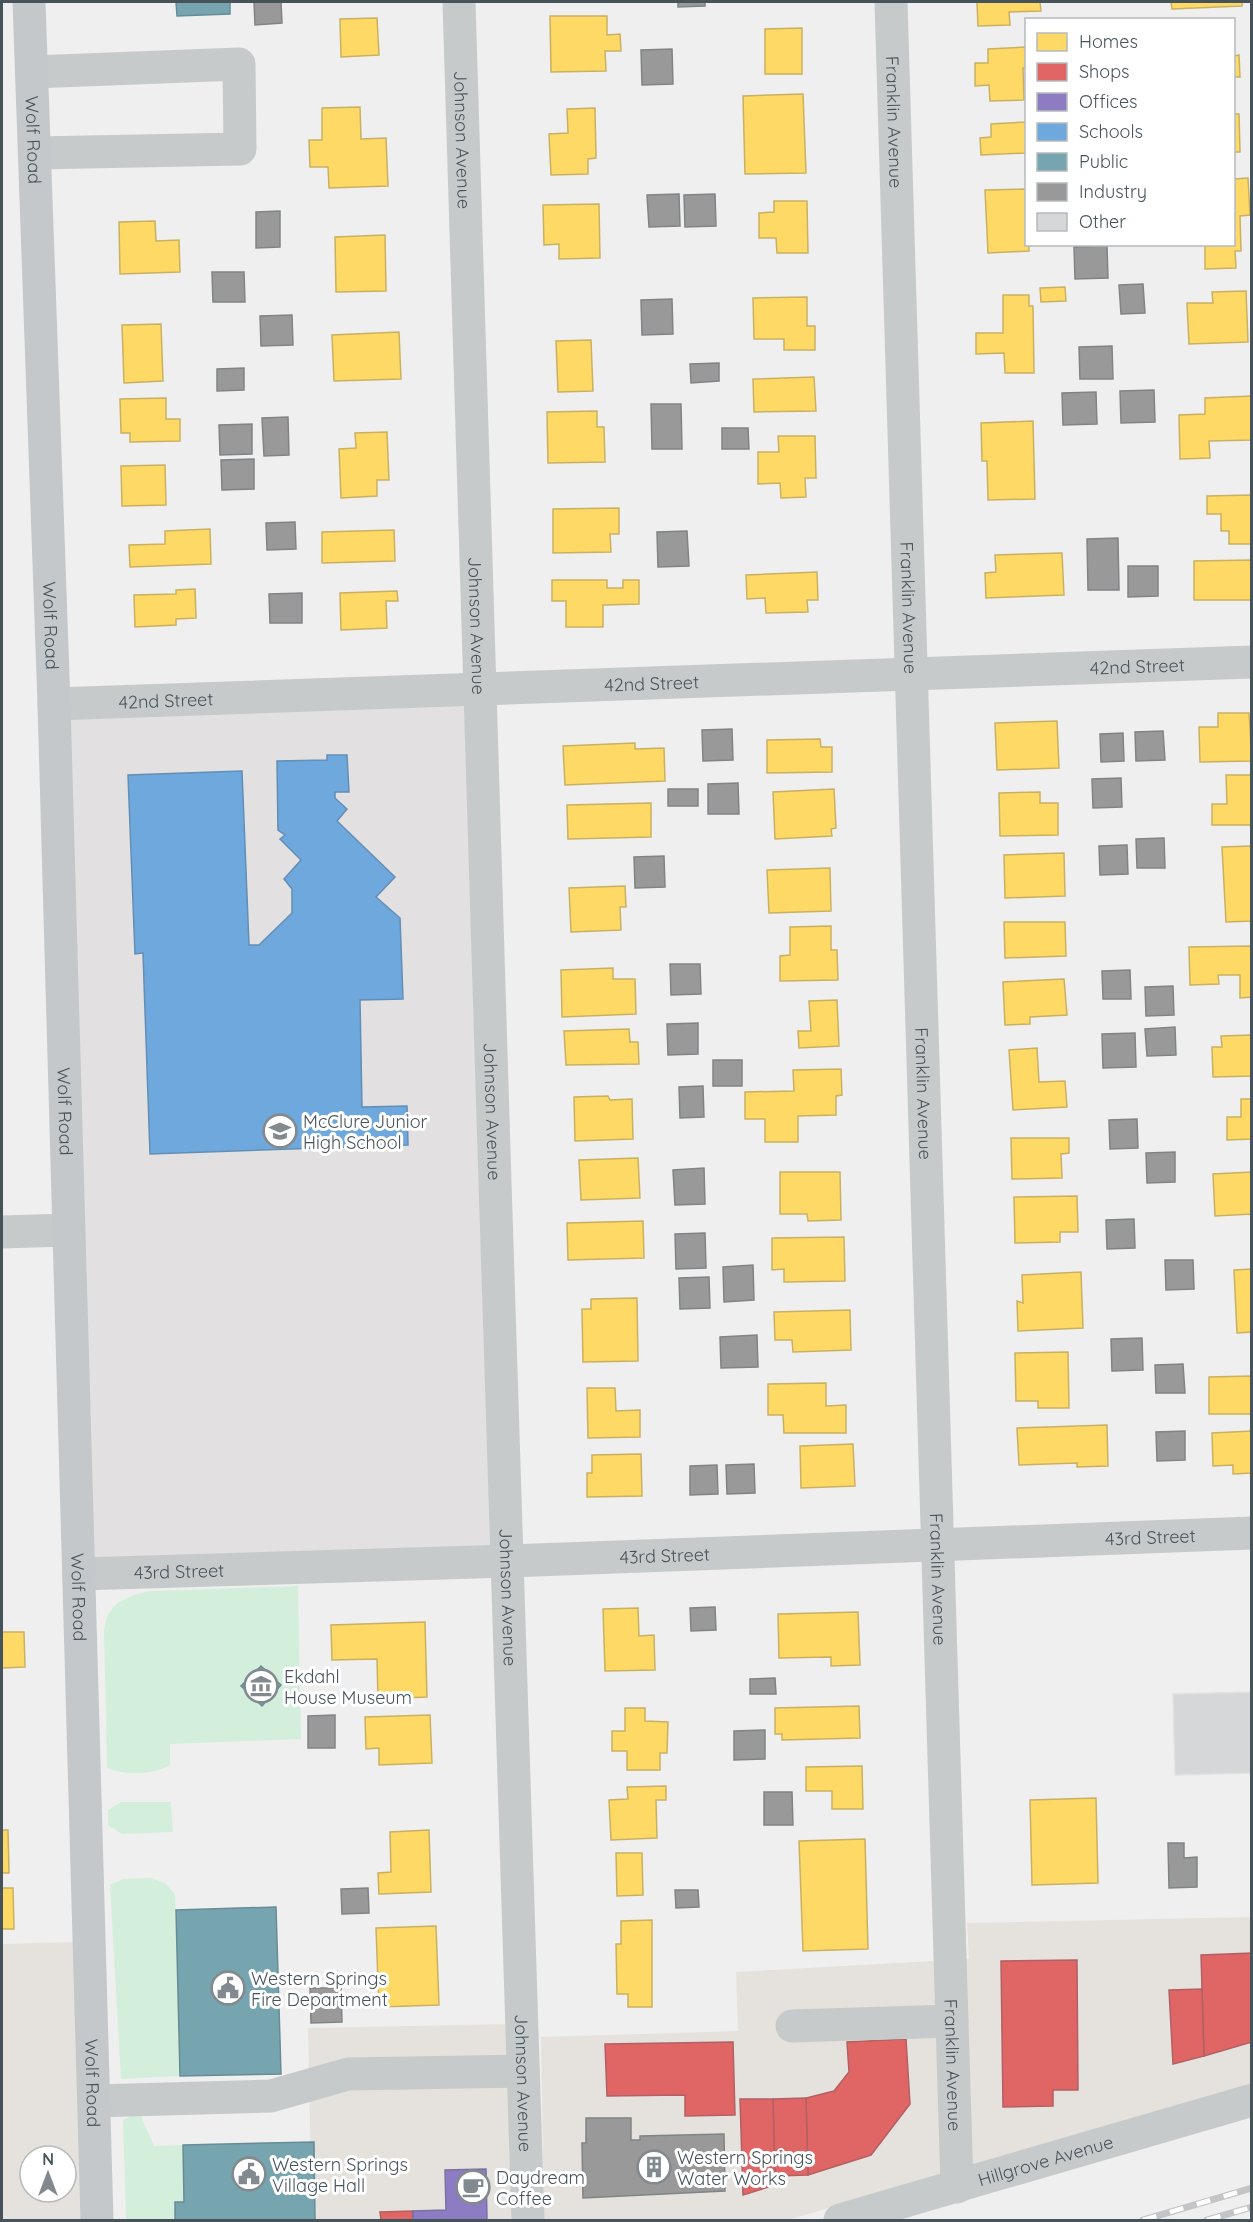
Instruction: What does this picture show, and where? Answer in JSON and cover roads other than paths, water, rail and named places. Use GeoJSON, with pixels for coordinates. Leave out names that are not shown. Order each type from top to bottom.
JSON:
{"type":"FeatureCollection","features":[{"type":"Feature","properties":{"kind":"main road","name":"Wolf Road"},"geometry":{"type":"LineString","coordinates":[[29,2],[54,704],[67,1230],[97,2220]]}},
{"type":"Feature","properties":{"kind":"street","name":"Johnson Avenue"},"geometry":{"type":"LineString","coordinates":[[459,2],[478,690],[509,1561],[528,2220]]}},
{"type":"Feature","properties":{"kind":"street","name":"Franklin Avenue"},"geometry":{"type":"LineString","coordinates":[[891,2],[914,672],[957,2187]]}},
{"type":"Feature","properties":{"kind":"street"},"geometry":{"type":"LineString","coordinates":[[32,72],[239,63],[240,149],[35,153]]}},
{"type":"Feature","properties":{"kind":"street","name":"42nd Street"},"geometry":{"type":"LineString","coordinates":[[54,704],[914,672],[1251,662]]}},
{"type":"Feature","properties":{"kind":"street"},"geometry":{"type":"LineString","coordinates":[[2,1232],[67,1230]]}},
{"type":"Feature","properties":{"kind":"street","name":"43rd Street"},"geometry":{"type":"LineString","coordinates":[[79,1574],[509,1561],[1251,1533]]}},
{"type":"Feature","properties":{"kind":"street"},"geometry":{"type":"LineString","coordinates":[[792,2026],[952,2021]]}},
{"type":"Feature","properties":{"kind":"street"},"geometry":{"type":"LineString","coordinates":[[94,2101],[271,2096],[348,2074],[523,2071]]}},
{"type":"Feature","properties":{"kind":"street","name":"Hillgrove Avenue"},"geometry":{"type":"LineString","coordinates":[[840,2220],[1251,2100]]}},
{"type":"Feature","properties":{"kind":"railway"},"geometry":{"type":"LineString","coordinates":[[1143,2220],[1252,2188]]}},
{"type":"Feature","properties":{"kind":"railway"},"geometry":{"type":"LineString","coordinates":[[1207,2220],[1252,2207]]}},
{"type":"Feature","properties":{"kind":"place","name":"McClure Junior High School"},"geometry":{"type":"Point","coordinates":[280,1131]}},
{"type":"Feature","properties":{"kind":"place","name":"Ekdahl House Museum"},"geometry":{"type":"Point","coordinates":[261,1686]}},
{"type":"Feature","properties":{"kind":"place","name":"Western Springs Fire Department"},"geometry":{"type":"Point","coordinates":[228,1988]}},
{"type":"Feature","properties":{"kind":"place","name":"Western Springs Water Works"},"geometry":{"type":"Point","coordinates":[654,2167]}},
{"type":"Feature","properties":{"kind":"place","name":"Western Springs Village Hall"},"geometry":{"type":"Point","coordinates":[249,2174]}},
{"type":"Feature","properties":{"kind":"place","name":"Daydream Coffee"},"geometry":{"type":"Point","coordinates":[473,2187]}}]}
